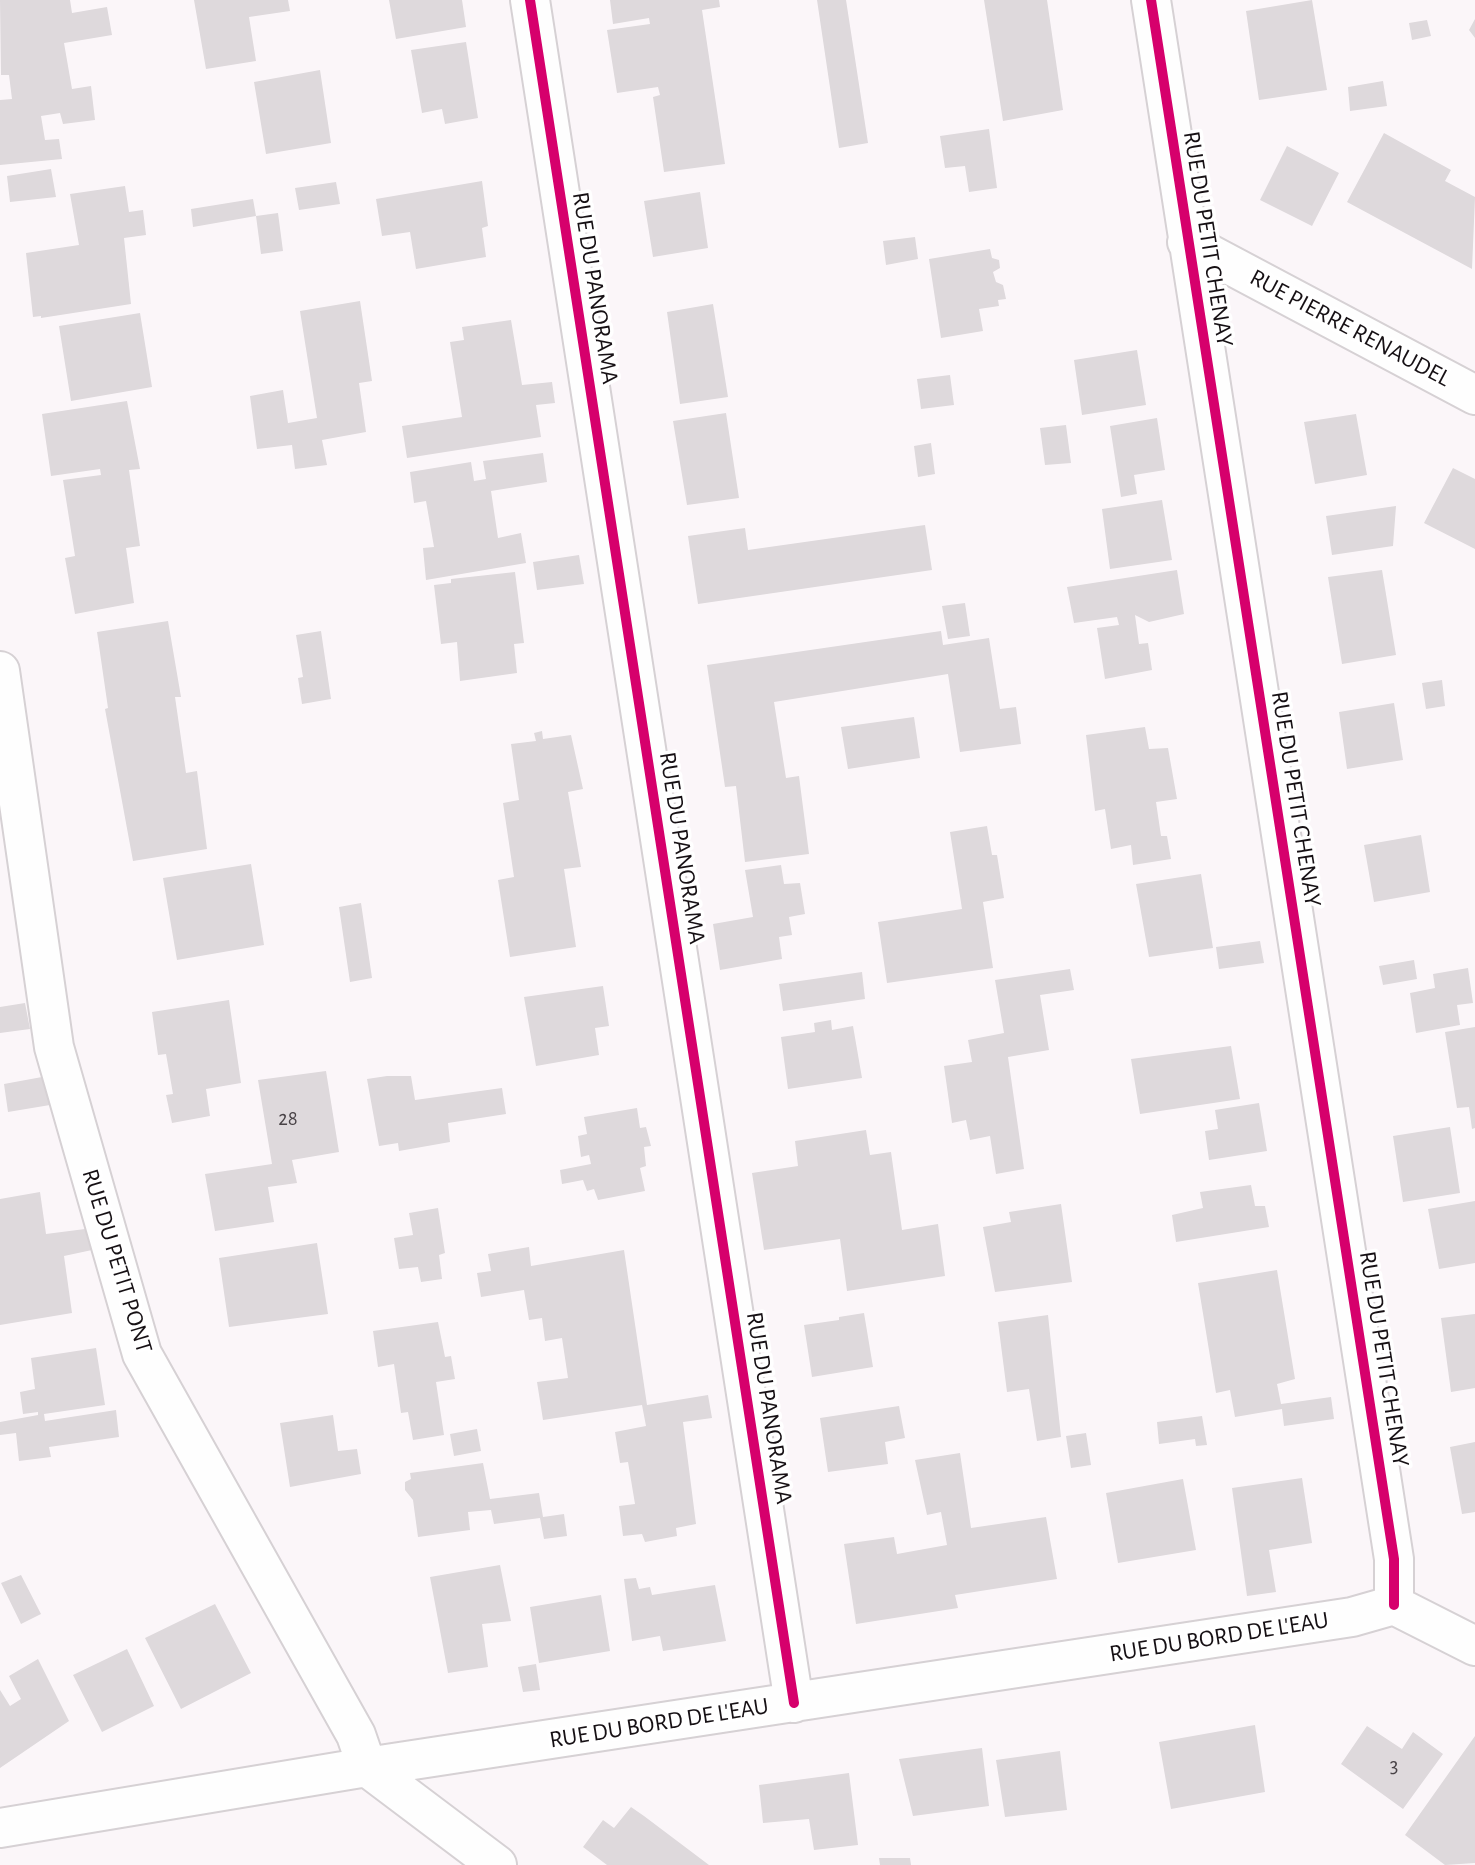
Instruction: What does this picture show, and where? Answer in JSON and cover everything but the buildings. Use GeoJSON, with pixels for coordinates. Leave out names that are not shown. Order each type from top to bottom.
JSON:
{"type":"FeatureCollection","features":[{"type":"Feature","properties":{"kind":"street","name":"RUE DU PANORAMA"},"geometry":{"type":"LineString","coordinates":[[530,0],[794,1703]]}},
{"type":"Feature","properties":{"kind":"street","name":"RUE DU PETIT CHENAY"},"geometry":{"type":"LineString","coordinates":[[1151,0],[1394,1559],[1394,1605]]}},
{"type":"Feature","properties":{"kind":"street","name":"RUE PIERRE RENAUDEL"},"geometry":{"type":"LineString","coordinates":[[1187,242],[1475,395]]}},
{"type":"Feature","properties":{"kind":"street","name":"RUE DU PETIT PONT"},"geometry":{"type":"LineString","coordinates":[[0,671],[54,1047],[142,1354],[356,1735],[367,1767]]}},
{"type":"Feature","properties":{"kind":"street","name":"RUE DU BORD DE L'EAU"},"geometry":{"type":"LineString","coordinates":[[0,1828],[367,1767],[1352,1617],[1394,1605]]}},
{"type":"Feature","properties":{"kind":"street"},"geometry":{"type":"LineString","coordinates":[[1394,1605],[1475,1646]]}},
{"type":"Feature","properties":{"kind":"street"},"geometry":{"type":"LineString","coordinates":[[367,1767],[497,1865]]}},
{"type":"Feature","properties":{"kind":"cycle path"},"geometry":{"type":"LineString","coordinates":[[530,0],[794,1703]]}},
{"type":"Feature","properties":{"kind":"cycle path"},"geometry":{"type":"LineString","coordinates":[[1151,0],[1394,1559],[1394,1605]]}}]}
